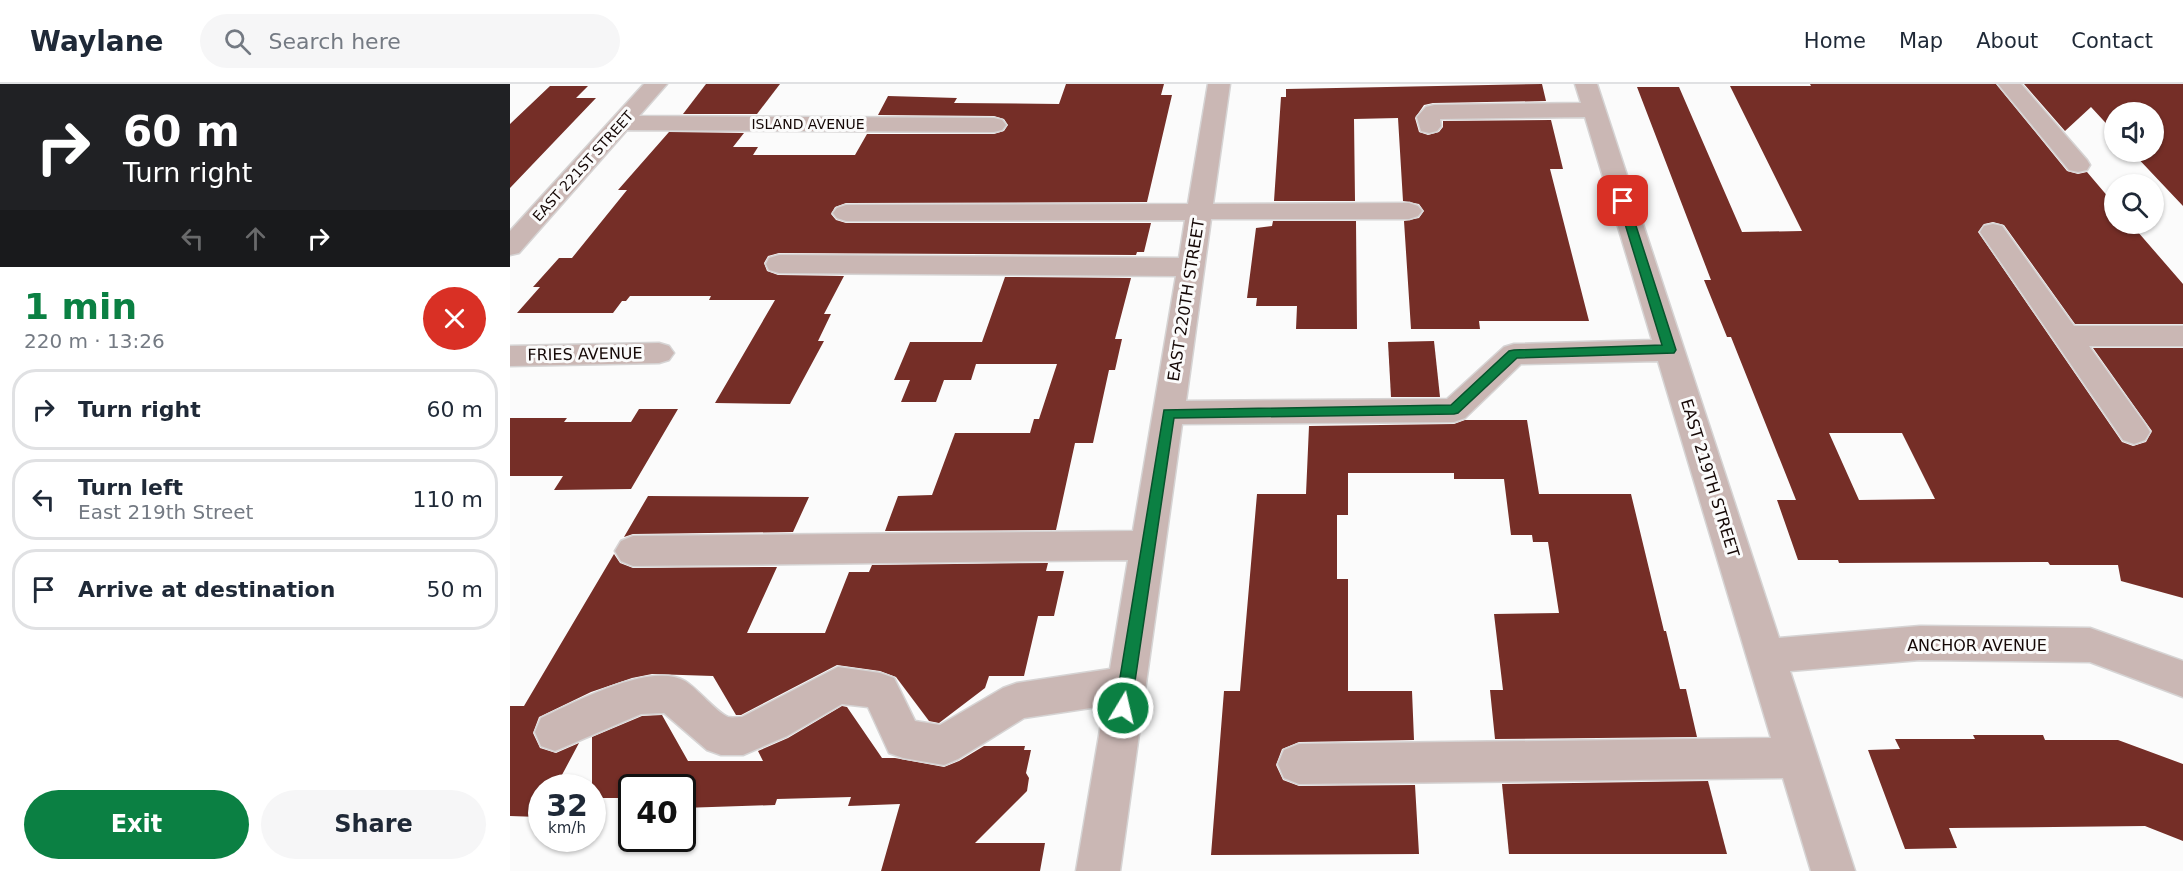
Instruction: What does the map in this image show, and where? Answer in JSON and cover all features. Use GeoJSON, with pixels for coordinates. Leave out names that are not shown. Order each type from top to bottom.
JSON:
{"type":"FeatureCollection","features":[{"type":"Feature","properties":{"kind":"street","name":"EAST 221ST STREET"},"geometry":{"type":"LineString","coordinates":[[510,247],[656,84]]}},
{"type":"Feature","properties":{"kind":"street","name":"EAST 220TH STREET"},"geometry":{"type":"LineString","coordinates":[[1098,871],[1219,84]]}},
{"type":"Feature","properties":{"kind":"street"},"geometry":{"type":"LineString","coordinates":[[2009,84],[2078,165]]}},
{"type":"Feature","properties":{"kind":"street"},"geometry":{"type":"LineString","coordinates":[[1429,126],[1428,117],[1434,112],[1590,97]]}},
{"type":"Feature","properties":{"kind":"street","name":"EAST 219TH STREET"},"geometry":{"type":"LineString","coordinates":[[1590,97],[1833,871]]}},
{"type":"Feature","properties":{"kind":"street","name":"ISLAND AVENUE"},"geometry":{"type":"LineString","coordinates":[[621,123],[994,125]]}},
{"type":"Feature","properties":{"kind":"street"},"geometry":{"type":"LineString","coordinates":[[846,213],[1409,211]]}},
{"type":"Feature","properties":{"kind":"street"},"geometry":{"type":"LineString","coordinates":[[1993,232],[2134,432]]}},
{"type":"Feature","properties":{"kind":"street"},"geometry":{"type":"LineString","coordinates":[[779,264],[1191,267]]}},
{"type":"Feature","properties":{"kind":"street"},"geometry":{"type":"LineString","coordinates":[[2067,336],[2183,336]]}},
{"type":"Feature","properties":{"kind":"street"},"geometry":{"type":"LineString","coordinates":[[1168,413],[1454,410],[1514,354],[1670,350]]}},
{"type":"Feature","properties":{"kind":"street","name":"FRIES AVENUE"},"geometry":{"type":"LineString","coordinates":[[510,356],[659,353]]}},
{"type":"Feature","properties":{"kind":"street"},"geometry":{"type":"LineString","coordinates":[[633,551],[1148,545]]}},
{"type":"Feature","properties":{"kind":"street","name":"ANCHOR AVENUE"},"geometry":{"type":"LineString","coordinates":[[1765,656],[1920,643],[2090,645],[2183,679]]}},
{"type":"Feature","properties":{"kind":"street"},"geometry":{"type":"LineString","coordinates":[[555,732],[602,710],[640,696],[671,694],[721,736],[743,736],[773,723],[838,685],[880,690],[903,739],[944,745],[1017,701],[1126,685]]}},
{"type":"Feature","properties":{"kind":"street"},"geometry":{"type":"LineString","coordinates":[[1299,764],[1798,758]]}},
{"type":"Feature","properties":{"kind":"building"},"geometry":{"type":"Polygon","coordinates":[[[706,84],[780,84],[757,114],[683,114],[706,84]]]}},
{"type":"Feature","properties":{"kind":"building"},"geometry":{"type":"Polygon","coordinates":[[[1066,84],[1164,84],[1161,95],[1172,95],[1147,202],[846,203],[835,207],[831,214],[836,220],[846,223],[1151,223],[1144,252],[1137,252],[1136,255],[779,253],[768,256],[764,263],[767,271],[778,275],[844,276],[824,314],[831,314],[818,341],[824,341],[790,404],[715,403],[775,300],[709,300],[711,296],[630,296],[626,301],[622,301],[613,313],[517,313],[540,287],[533,287],[559,258],[572,258],[627,190],[618,190],[669,132],[744,133],[733,147],[758,147],[753,155],[855,155],[867,134],[994,134],[1004,131],[1008,125],[1004,119],[994,116],[878,115],[888,96],[957,98],[954,103],[1059,104],[1066,84]]]}},
{"type":"Feature","properties":{"kind":"building"},"geometry":{"type":"Polygon","coordinates":[[[1542,84],[1546,101],[1433,103],[1424,105],[1415,118],[1419,132],[1428,135],[1439,132],[1443,127],[1443,121],[1551,120],[1563,169],[1550,169],[1589,321],[1479,321],[1480,329],[1411,329],[1404,221],[1419,218],[1424,211],[1419,204],[1403,201],[1398,118],[1354,119],[1355,201],[1274,201],[1281,97],[1286,97],[1286,89],[1542,84]]]}},
{"type":"Feature","properties":{"kind":"building"},"geometry":{"type":"Polygon","coordinates":[[[1996,84],[2067,171],[2078,174],[2087,172],[2104,192],[2104,234],[2140,234],[2183,284],[2183,324],[2075,324],[2004,225],[1993,222],[1984,224],[1978,232],[2122,442],[2133,446],[2146,442],[2152,431],[2093,348],[2183,348],[2183,598],[2121,581],[2118,565],[2050,565],[2048,562],[1839,563],[1838,560],[1798,560],[1777,500],[1796,500],[1731,337],[1727,337],[1704,280],[1711,280],[1637,87],[1679,87],[1742,232],[1802,231],[1730,86],[1996,84]],[[1829,433],[1859,500],[1935,499],[1902,433],[1829,433]]]}},
{"type":"Feature","properties":{"kind":"building"},"geometry":{"type":"Polygon","coordinates":[[[2024,84],[2183,84],[2183,206],[2164,186],[2164,174],[2153,174],[2141,162],[2164,162],[2164,102],[2104,102],[2104,121],[2091,107],[2065,131],[2024,84]]]}},
{"type":"Feature","properties":{"kind":"building"},"geometry":{"type":"Polygon","coordinates":[[[550,86],[588,86],[576,98],[596,98],[510,188],[510,124],[550,86]]]}},
{"type":"Feature","properties":{"kind":"building"},"geometry":{"type":"Polygon","coordinates":[[[1273,221],[1356,221],[1357,329],[1296,329],[1297,306],[1256,306],[1257,298],[1247,298],[1256,228],[1272,226],[1273,221]]]}},
{"type":"Feature","properties":{"kind":"building"},"geometry":{"type":"Polygon","coordinates":[[[1005,277],[1131,278],[1115,339],[1122,339],[1115,370],[1109,370],[1093,443],[1075,443],[1056,530],[885,531],[898,496],[932,495],[955,433],[1030,433],[1034,419],[1039,419],[1057,364],[976,364],[971,380],[944,380],[936,402],[901,402],[910,380],[894,380],[910,342],[982,342],[1005,277]]]}},
{"type":"Feature","properties":{"kind":"building"},"geometry":{"type":"Polygon","coordinates":[[[1434,341],[1440,397],[1391,397],[1388,342],[1434,341]]]}},
{"type":"Feature","properties":{"kind":"building"},"geometry":{"type":"Polygon","coordinates":[[[639,409],[678,409],[631,489],[554,490],[563,476],[510,476],[510,418],[567,418],[564,422],[631,422],[639,409]]]}},
{"type":"Feature","properties":{"kind":"building"},"geometry":{"type":"Polygon","coordinates":[[[1465,420],[1527,420],[1539,494],[1631,494],[1664,631],[1666,631],[1680,689],[1686,689],[1697,737],[1495,739],[1490,690],[1503,690],[1494,614],[1559,613],[1548,542],[1533,542],[1532,535],[1511,535],[1504,479],[1454,479],[1454,473],[1348,473],[1348,515],[1337,515],[1337,579],[1348,579],[1348,691],[1412,691],[1414,740],[1299,742],[1282,749],[1276,765],[1283,780],[1299,786],[1415,785],[1419,854],[1211,855],[1224,691],[1240,691],[1257,494],[1306,494],[1309,426],[1454,424],[1465,420]]]}},
{"type":"Feature","properties":{"kind":"building"},"geometry":{"type":"Polygon","coordinates":[[[648,496],[809,497],[793,532],[633,534],[624,537],[648,496]]]}},
{"type":"Feature","properties":{"kind":"building"},"geometry":{"type":"Polygon","coordinates":[[[614,554],[620,563],[633,568],[777,567],[747,633],[825,633],[849,572],[869,572],[872,565],[1048,563],[1046,571],[1064,571],[1054,616],[1038,616],[1024,676],[989,676],[985,688],[939,723],[929,721],[896,677],[880,671],[837,665],[741,715],[736,715],[713,676],[652,674],[632,678],[591,692],[539,717],[533,733],[540,748],[556,753],[579,743],[562,774],[528,774],[528,817],[510,816],[510,706],[524,706],[614,554]]]}},
{"type":"Feature","properties":{"kind":"building"},"geometry":{"type":"Polygon","coordinates":[[[842,706],[847,707],[882,758],[895,758],[944,767],[984,746],[1025,746],[1024,750],[1031,750],[1026,773],[1029,778],[1027,791],[975,843],[1045,843],[1040,871],[881,871],[900,804],[848,806],[851,797],[777,799],[775,805],[696,808],[696,774],[618,774],[618,798],[606,798],[606,774],[592,774],[592,737],[642,716],[662,715],[688,761],[763,761],[758,751],[788,738],[842,706]]]}},
{"type":"Feature","properties":{"kind":"building"},"geometry":{"type":"Polygon","coordinates":[[[1973,735],[2043,735],[2045,740],[2118,740],[2183,764],[2183,841],[2145,826],[1949,828],[1957,848],[1905,849],[1868,750],[1900,749],[1895,739],[1975,739],[1973,735]]]}},
{"type":"Feature","properties":{"kind":"building"},"geometry":{"type":"Polygon","coordinates":[[[1708,781],[1727,854],[1509,854],[1502,784],[1708,781]]]}},
{"type":"Feature","properties":{"kind":"route"},"geometry":{"type":"LineString","coordinates":[[1123,708],[1168,413],[1454,410],[1514,354],[1670,350],[1623,201]]}}]}
